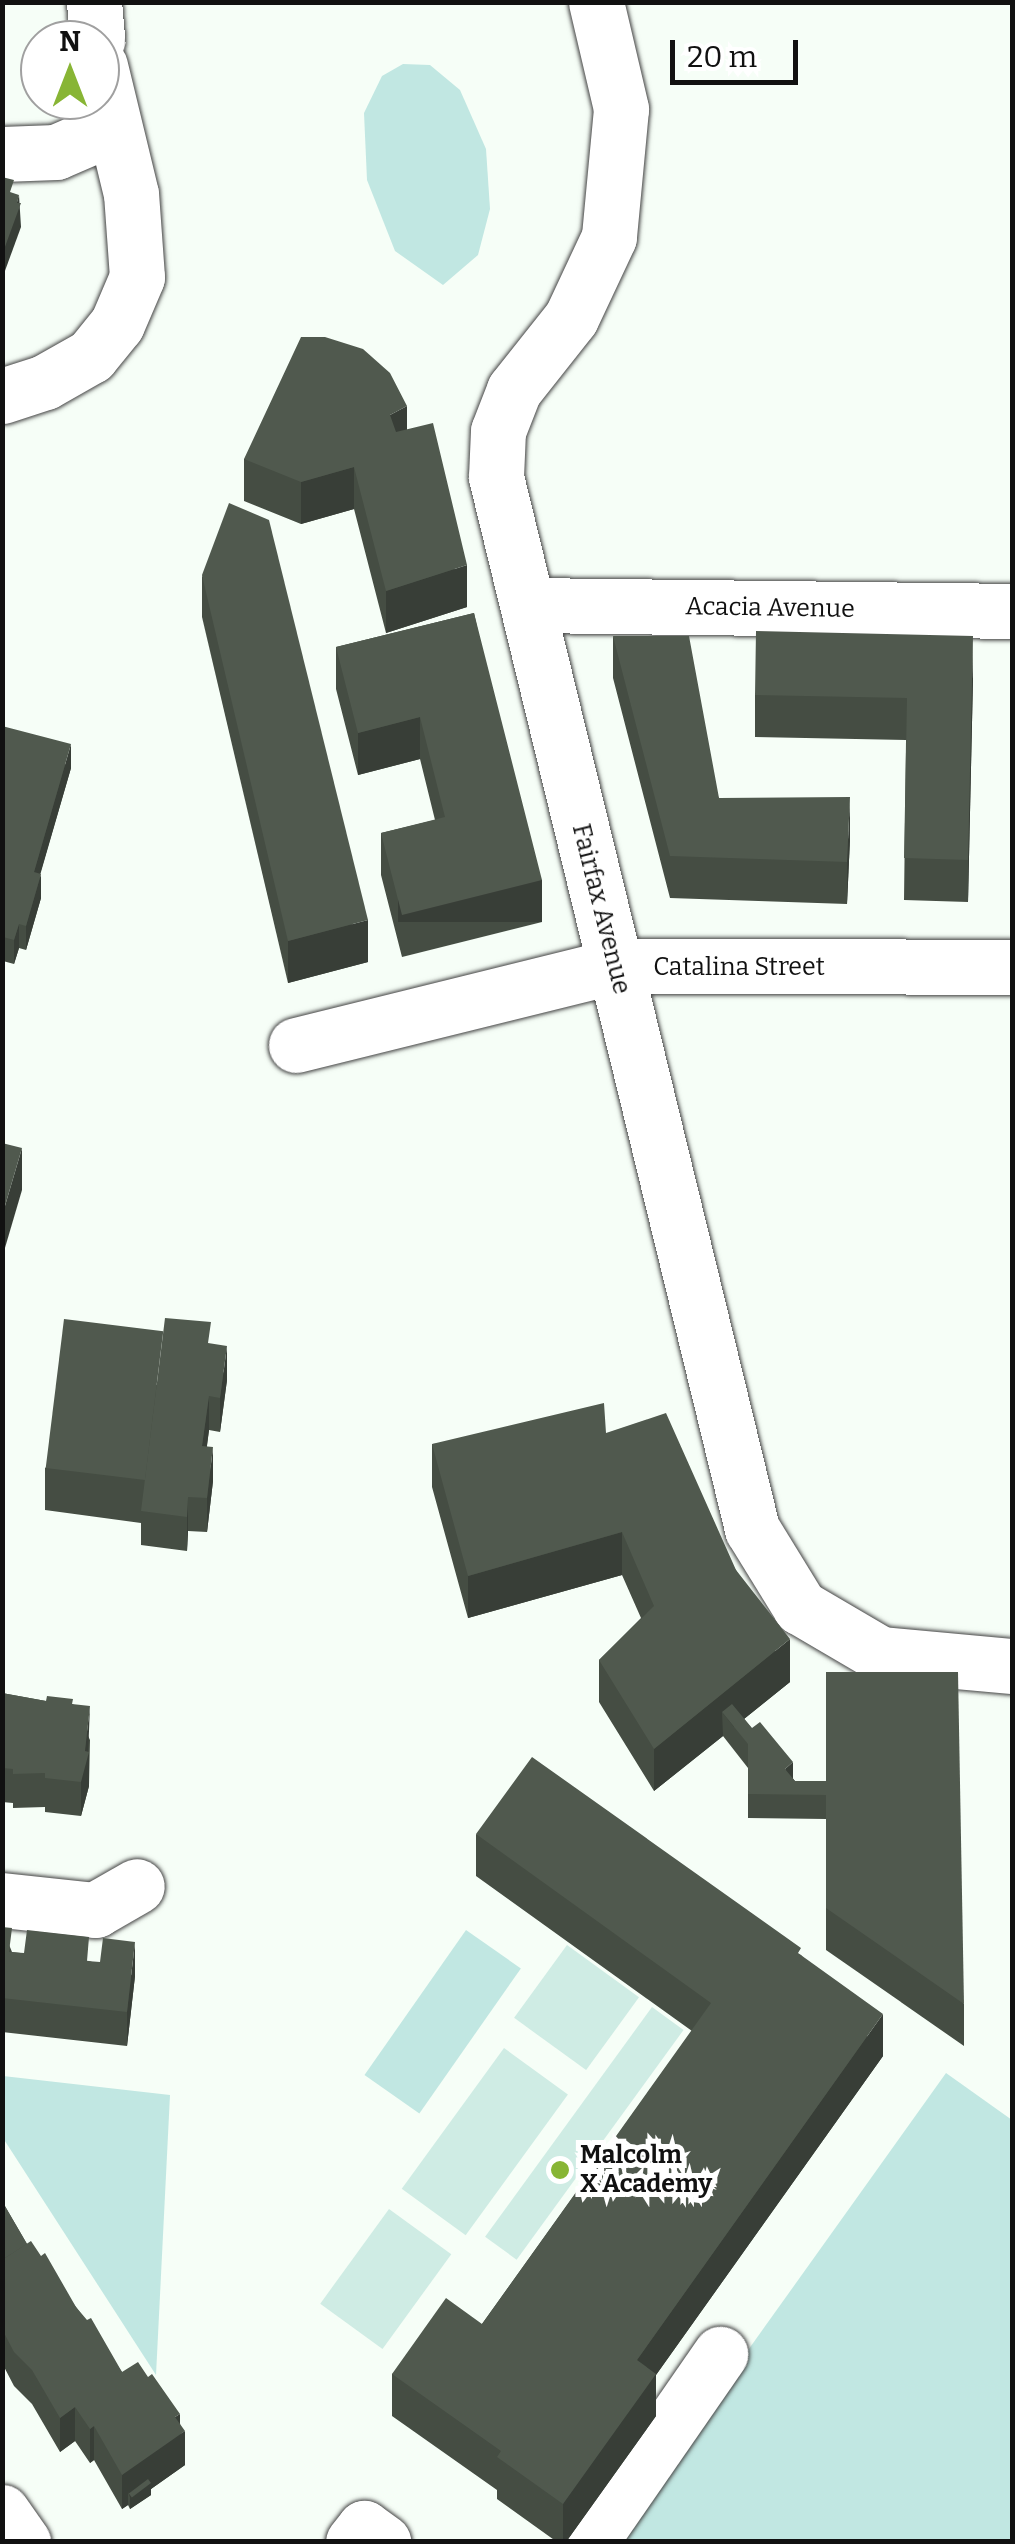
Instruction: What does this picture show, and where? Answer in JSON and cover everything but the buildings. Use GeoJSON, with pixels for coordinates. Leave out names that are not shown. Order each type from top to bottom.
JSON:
{"type":"FeatureCollection","features":[{"type":"Feature","properties":{"kind":"street","name":"Fairfax Avenue"},"geometry":{"type":"LineString","coordinates":[[596,2],[622,109],[609,237],[570,318],[514,390],[498,431],[496,476],[752,1529],[800,1607],[880,1654],[1012,1666]]}},
{"type":"Feature","properties":{"kind":"street"},"geometry":{"type":"LineString","coordinates":[[2,396],[45,382],[91,356],[117,324],[138,277],[131,194],[112,120]]}},
{"type":"Feature","properties":{"kind":"street"},"geometry":{"type":"LineString","coordinates":[[2,154],[56,152],[114,128]]}},
{"type":"Feature","properties":{"kind":"street","name":"Acacia Avenue"},"geometry":{"type":"LineString","coordinates":[[528,605],[1012,612]]}},
{"type":"Feature","properties":{"kind":"street","name":"Catalina Street"},"geometry":{"type":"LineString","coordinates":[[296,1044],[615,966],[1012,967]]}},
{"type":"Feature","properties":{"kind":"street"},"geometry":{"type":"LineString","coordinates":[[2,1900],[96,1910],[138,1886]]}},
{"type":"Feature","properties":{"kind":"street"},"geometry":{"type":"LineString","coordinates":[[590,2542],[720,2354]]}},
{"type":"Feature","properties":{"kind":"street"},"geometry":{"type":"LineString","coordinates":[[2,2512],[23,2542]]}},
{"type":"Feature","properties":{"kind":"shaded area"},"geometry":{"type":"Polygon","coordinates":[[[403,64],[430,65],[460,90],[486,149],[490,209],[478,255],[443,285],[395,251],[367,180],[364,113],[382,76],[403,64]]]}},
{"type":"Feature","properties":{"kind":"shaded area"},"geometry":{"type":"Polygon","coordinates":[[[466,1930],[521,1968],[419,2113],[364,2075],[466,1930]]]}},
{"type":"Feature","properties":{"kind":"shaded area"},"geometry":{"type":"Polygon","coordinates":[[[567,1945],[639,1997],[586,2070],[514,2018],[567,1945]]]}},
{"type":"Feature","properties":{"kind":"shaded area"},"geometry":{"type":"Polygon","coordinates":[[[652,2007],[684,2030],[517,2260],[485,2237],[652,2007]]]}},
{"type":"Feature","properties":{"kind":"shaded area"},"geometry":{"type":"Polygon","coordinates":[[[504,2048],[568,2094],[466,2235],[402,2189],[504,2048]]]}},
{"type":"Feature","properties":{"kind":"shaded area"},"geometry":{"type":"Polygon","coordinates":[[[946,2073],[1012,2120],[1012,2541],[611,2542],[946,2073]]]}},
{"type":"Feature","properties":{"kind":"shaded area"},"geometry":{"type":"Polygon","coordinates":[[[3,2076],[170,2095],[156,2375],[3,2138],[3,2076]]]}},
{"type":"Feature","properties":{"kind":"shaded area"},"geometry":{"type":"Polygon","coordinates":[[[389,2209],[451,2254],[383,2349],[320,2304],[389,2209]]]}},
{"type":"Feature","properties":{"kind":"place","name":"Malcolm X Academy"},"geometry":{"type":"Point","coordinates":[560,2170]}}]}
